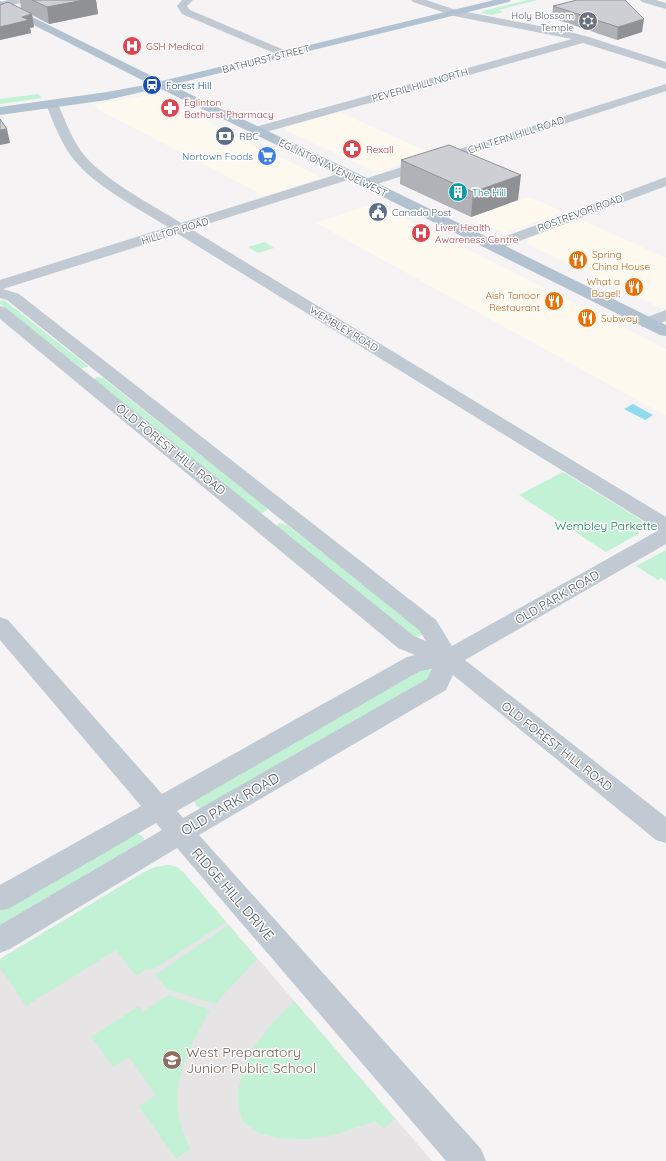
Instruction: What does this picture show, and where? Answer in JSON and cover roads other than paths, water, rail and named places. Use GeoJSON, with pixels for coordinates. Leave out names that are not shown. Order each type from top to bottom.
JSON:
{"type":"FeatureCollection","features":[{"type":"Feature","properties":{"kind":"main road","name":"BATHURST STREET"},"geometry":{"type":"LineString","coordinates":[[0,111],[125,92],[506,0]]}},
{"type":"Feature","properties":{"kind":"main road","name":"EGLINTON AVENUE WEST"},"geometry":{"type":"LineString","coordinates":[[0,5],[666,331]]}},
{"type":"Feature","properties":{"kind":"street"},"geometry":{"type":"LineString","coordinates":[[0,5],[22,0]]}},
{"type":"Feature","properties":{"kind":"street"},"geometry":{"type":"LineString","coordinates":[[188,0],[182,6],[186,12],[285,54]]}},
{"type":"Feature","properties":{"kind":"street"},"geometry":{"type":"LineString","coordinates":[[416,0],[454,13],[566,34],[585,39],[666,66]]}},
{"type":"Feature","properties":{"kind":"street"},"geometry":{"type":"LineString","coordinates":[[645,0],[666,6]]}},
{"type":"Feature","properties":{"kind":"street","name":"PEVERIL HILL NORTH"},"geometry":{"type":"LineString","coordinates":[[256,131],[585,39]]}},
{"type":"Feature","properties":{"kind":"street","name":"CHILTERN HILL ROAD"},"geometry":{"type":"LineString","coordinates":[[366,183],[666,87]]}},
{"type":"Feature","properties":{"kind":"street","name":"WEMBLEY ROAD"},"geometry":{"type":"LineString","coordinates":[[52,104],[65,136],[77,155],[93,171],[117,189],[666,526]]}},
{"type":"Feature","properties":{"kind":"street","name":"HILLTOP ROAD"},"geometry":{"type":"LineString","coordinates":[[0,285],[349,175]]}},
{"type":"Feature","properties":{"kind":"street","name":"ROSTREVOR ROAD"},"geometry":{"type":"LineString","coordinates":[[493,246],[666,181]]}},
{"type":"Feature","properties":{"kind":"street","name":"OLD FOREST HILL ROAD"},"geometry":{"type":"LineString","coordinates":[[0,293],[13,297],[428,626],[448,659]]}},
{"type":"Feature","properties":{"kind":"street","name":"OLD FOREST HILL ROAD"},"geometry":{"type":"LineString","coordinates":[[0,311],[406,642],[448,659],[666,832]]}},
{"type":"Feature","properties":{"kind":"street"},"geometry":{"type":"LineString","coordinates":[[648,323],[666,315]]}},
{"type":"Feature","properties":{"kind":"street"},"geometry":{"type":"LineString","coordinates":[[81,376],[102,369]]}},
{"type":"Feature","properties":{"kind":"street"},"geometry":{"type":"LineString","coordinates":[[260,522],[284,511]]}},
{"type":"Feature","properties":{"kind":"street","name":"OLD PARK ROAD"},"geometry":{"type":"LineString","coordinates":[[0,899],[415,662],[448,659],[666,535]]}},
{"type":"Feature","properties":{"kind":"street","name":"RIDGE HILL DRIVE"},"geometry":{"type":"LineString","coordinates":[[0,625],[158,809],[469,1161]]}},
{"type":"Feature","properties":{"kind":"street","name":"OLD PARK ROAD"},"geometry":{"type":"LineString","coordinates":[[0,940],[180,833],[437,684],[448,659]]}},
{"type":"Feature","properties":{"kind":"water"},"geometry":{"type":"Polygon","coordinates":[[[633,404],[653,415],[645,420],[624,409],[633,404]]]}},
{"type":"Feature","properties":{"kind":"place","name":"Holy Blossom Temple"},"geometry":{"type":"Point","coordinates":[588,21]}},
{"type":"Feature","properties":{"kind":"place","name":"GSH Medical"},"geometry":{"type":"Point","coordinates":[132,46]}},
{"type":"Feature","properties":{"kind":"place","name":"Forest Hill"},"geometry":{"type":"Point","coordinates":[152,85]}},
{"type":"Feature","properties":{"kind":"place","name":"Eglinton Bathurst Pharmacy"},"geometry":{"type":"Point","coordinates":[170,108]}},
{"type":"Feature","properties":{"kind":"place","name":"RBC"},"geometry":{"type":"Point","coordinates":[225,136]}},
{"type":"Feature","properties":{"kind":"place","name":"Rexall"},"geometry":{"type":"Point","coordinates":[352,149]}},
{"type":"Feature","properties":{"kind":"place","name":"Nortown Foods"},"geometry":{"type":"Point","coordinates":[267,156]}},
{"type":"Feature","properties":{"kind":"place","name":"The Hill"},"geometry":{"type":"Point","coordinates":[458,192]}},
{"type":"Feature","properties":{"kind":"place","name":"Canada Post"},"geometry":{"type":"Point","coordinates":[378,212]}},
{"type":"Feature","properties":{"kind":"place","name":"Liver Health Awareness Centre"},"geometry":{"type":"Point","coordinates":[421,233]}},
{"type":"Feature","properties":{"kind":"place","name":"Spring China House"},"geometry":{"type":"Point","coordinates":[578,260]}},
{"type":"Feature","properties":{"kind":"place","name":"What a Bagel!"},"geometry":{"type":"Point","coordinates":[634,287]}},
{"type":"Feature","properties":{"kind":"place","name":"Aish Tanoor Restaurant"},"geometry":{"type":"Point","coordinates":[554,301]}},
{"type":"Feature","properties":{"kind":"place","name":"Subway"},"geometry":{"type":"Point","coordinates":[587,318]}},
{"type":"Feature","properties":{"kind":"place","name":"West Preparatory Junior Public School"},"geometry":{"type":"Point","coordinates":[172,1060]}},
{"type":"Feature","properties":{"kind":"park label","name":"Wembley Parkette"},"geometry":{"type":"Point","coordinates":[606,525]}}]}
